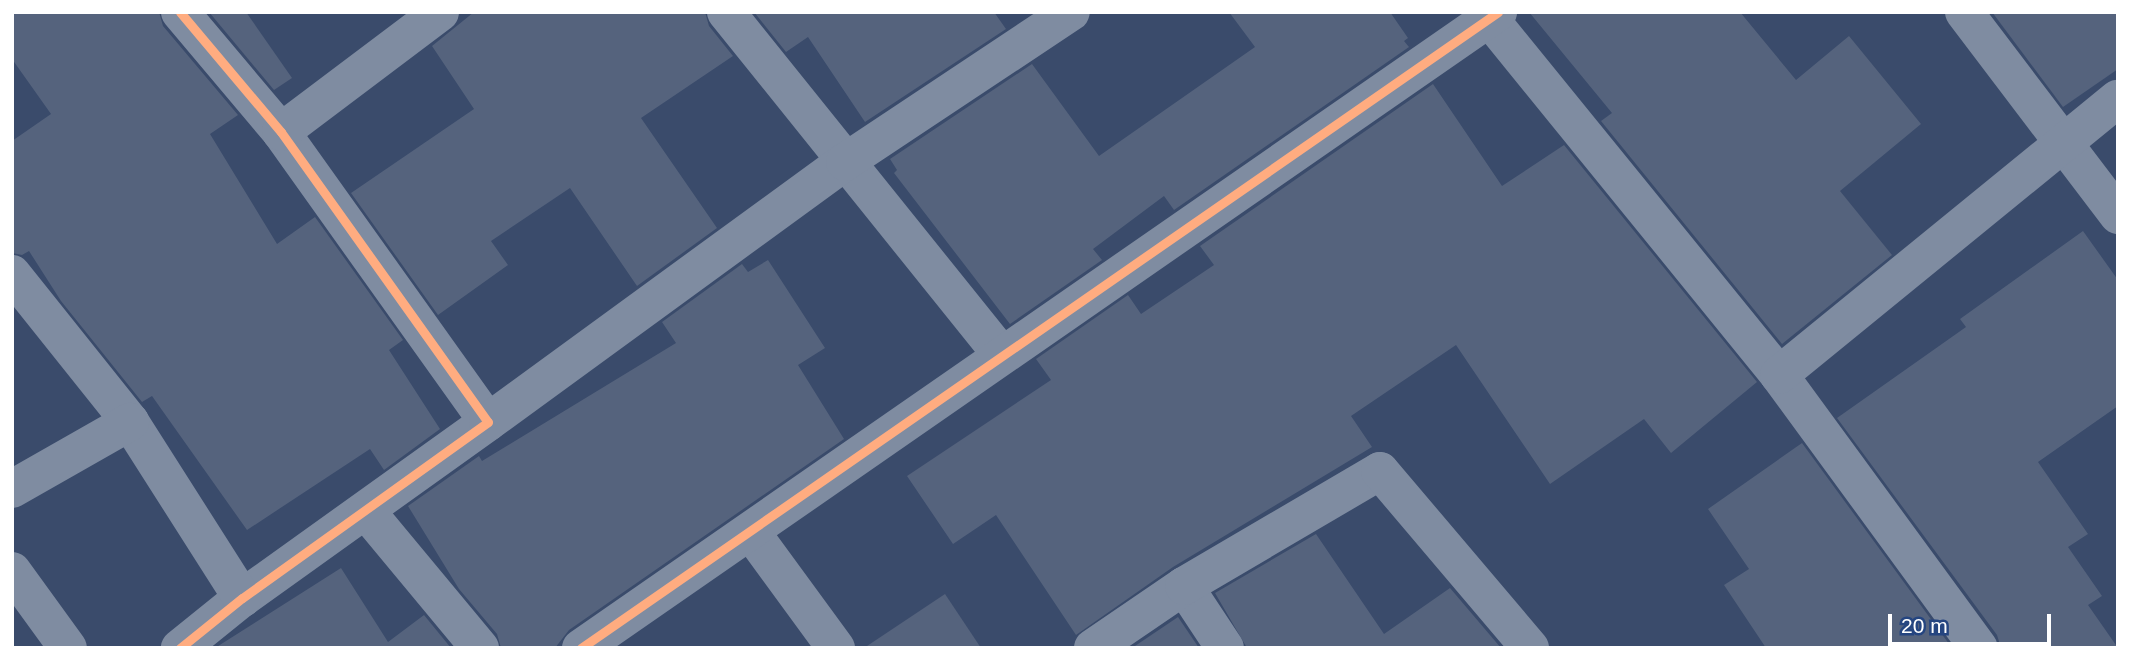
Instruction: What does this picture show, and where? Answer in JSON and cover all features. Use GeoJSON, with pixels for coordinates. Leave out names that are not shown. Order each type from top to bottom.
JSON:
{"type":"FeatureCollection","features":[{"type":"Feature","properties":{"kind":"street"},"geometry":{"type":"LineString","coordinates":[[180,12],[281,132],[488,422]]}},
{"type":"Feature","properties":{"kind":"street"},"geometry":{"type":"LineString","coordinates":[[281,132],[440,12]]}},
{"type":"Feature","properties":{"kind":"street"},"geometry":{"type":"LineString","coordinates":[[726,12],[1002,355]]}},
{"type":"Feature","properties":{"kind":"street"},"geometry":{"type":"LineString","coordinates":[[180,648],[242,598],[367,512],[845,162],[1071,12]]}},
{"type":"Feature","properties":{"kind":"street"},"geometry":{"type":"LineString","coordinates":[[1964,12],[2118,215]]}},
{"type":"Feature","properties":{"kind":"street"},"geometry":{"type":"LineString","coordinates":[[581,648],[1493,15],[1779,375],[1979,648]]}},
{"type":"Feature","properties":{"kind":"street"},"geometry":{"type":"LineString","coordinates":[[1779,375],[2062,141],[2118,99]]}},
{"type":"Feature","properties":{"kind":"street"},"geometry":{"type":"LineString","coordinates":[[12,274],[130,422],[242,598]]}},
{"type":"Feature","properties":{"kind":"street"},"geometry":{"type":"LineString","coordinates":[[12,489],[130,422]]}},
{"type":"Feature","properties":{"kind":"street"},"geometry":{"type":"LineString","coordinates":[[1093,648],[1184,586],[1380,471],[1530,648]]}},
{"type":"Feature","properties":{"kind":"street"},"geometry":{"type":"LineString","coordinates":[[367,512],[480,648]]}},
{"type":"Feature","properties":{"kind":"street"},"geometry":{"type":"LineString","coordinates":[[751,532],[836,648]]}},
{"type":"Feature","properties":{"kind":"street"},"geometry":{"type":"LineString","coordinates":[[12,571],[68,648]]}},
{"type":"Feature","properties":{"kind":"street"},"geometry":{"type":"LineString","coordinates":[[1184,586],[1225,648]]}},
{"type":"Feature","properties":{"kind":"building"},"geometry":{"type":"Polygon","coordinates":[[[12,12],[159,12],[163,26],[238,115],[210,134],[277,244],[315,217],[403,340],[389,350],[440,429],[384,470],[370,449],[247,530],[152,396],[142,402],[61,301],[29,251],[22,255],[12,253],[12,141],[51,114],[12,59],[12,12]]]}},
{"type":"Feature","properties":{"kind":"building"},"geometry":{"type":"Polygon","coordinates":[[[209,12],[246,12],[292,78],[274,90],[209,12]]]}},
{"type":"Feature","properties":{"kind":"building"},"geometry":{"type":"Polygon","coordinates":[[[474,12],[705,12],[709,26],[733,56],[641,118],[717,228],[637,286],[570,188],[491,241],[508,265],[438,315],[351,193],[474,109],[432,46],[474,12]]]}},
{"type":"Feature","properties":{"kind":"building"},"geometry":{"type":"Polygon","coordinates":[[[754,12],[994,12],[1006,29],[865,122],[808,37],[786,52],[754,12]]]}},
{"type":"Feature","properties":{"kind":"building"},"geometry":{"type":"Polygon","coordinates":[[[1229,12],[1390,12],[1408,38],[1404,41],[1409,47],[1174,210],[1164,196],[1093,249],[1102,260],[1010,324],[894,173],[897,170],[890,159],[1032,64],[1099,156],[1255,47],[1229,12]]]}},
{"type":"Feature","properties":{"kind":"building"},"geometry":{"type":"Polygon","coordinates":[[[1529,12],[1740,12],[1796,80],[1849,36],[1921,124],[1840,191],[1892,255],[1782,344],[1601,121],[1612,113],[1529,12]]]}},
{"type":"Feature","properties":{"kind":"building"},"geometry":{"type":"Polygon","coordinates":[[[1992,12],[2118,12],[2118,69],[2063,107],[1992,12]]]}},
{"type":"Feature","properties":{"kind":"building"},"geometry":{"type":"Polygon","coordinates":[[[1433,84],[1502,186],[1564,145],[1757,382],[1671,453],[1644,419],[1550,484],[1456,345],[1351,416],[1372,447],[1173,567],[1076,635],[996,515],[953,544],[907,476],[1051,380],[1036,359],[1128,295],[1141,314],[1214,265],[1200,246],[1433,84]]]}},
{"type":"Feature","properties":{"kind":"building"},"geometry":{"type":"Polygon","coordinates":[[[2083,231],[2118,280],[2118,406],[2038,462],[2088,534],[2068,547],[2102,596],[2088,605],[2118,648],[2001,648],[1997,635],[1837,418],[1966,327],[1960,319],[2083,231]]]}},
{"type":"Feature","properties":{"kind":"building"},"geometry":{"type":"Polygon","coordinates":[[[768,260],[825,348],[798,365],[844,439],[569,630],[555,648],[501,648],[497,634],[459,589],[408,506],[479,456],[482,461],[676,343],[662,322],[742,264],[748,272],[768,260]]]}},
{"type":"Feature","properties":{"kind":"building"},"geometry":{"type":"Polygon","coordinates":[[[1802,443],[1952,648],[1766,648],[1724,585],[1749,569],[1708,509],[1802,443]]]}},
{"type":"Feature","properties":{"kind":"building"},"geometry":{"type":"Polygon","coordinates":[[[1316,534],[1384,634],[1450,588],[1501,648],[1247,648],[1215,593],[1316,534]]]}},
{"type":"Feature","properties":{"kind":"building"},"geometry":{"type":"Polygon","coordinates":[[[341,568],[388,642],[424,615],[451,648],[215,648],[341,568]]]}},
{"type":"Feature","properties":{"kind":"building"},"geometry":{"type":"Polygon","coordinates":[[[945,594],[981,648],[864,648],[945,594]]]}},
{"type":"Feature","properties":{"kind":"building"},"geometry":{"type":"Polygon","coordinates":[[[1178,617],[1199,648],[1132,648],[1178,617]]]}},
{"type":"Feature","properties":{"kind":"cycle path"},"geometry":{"type":"LineString","coordinates":[[180,12],[281,132],[488,422],[242,598],[180,648]]}},
{"type":"Feature","properties":{"kind":"cycle path"},"geometry":{"type":"LineString","coordinates":[[581,648],[1498,12]]}}]}
